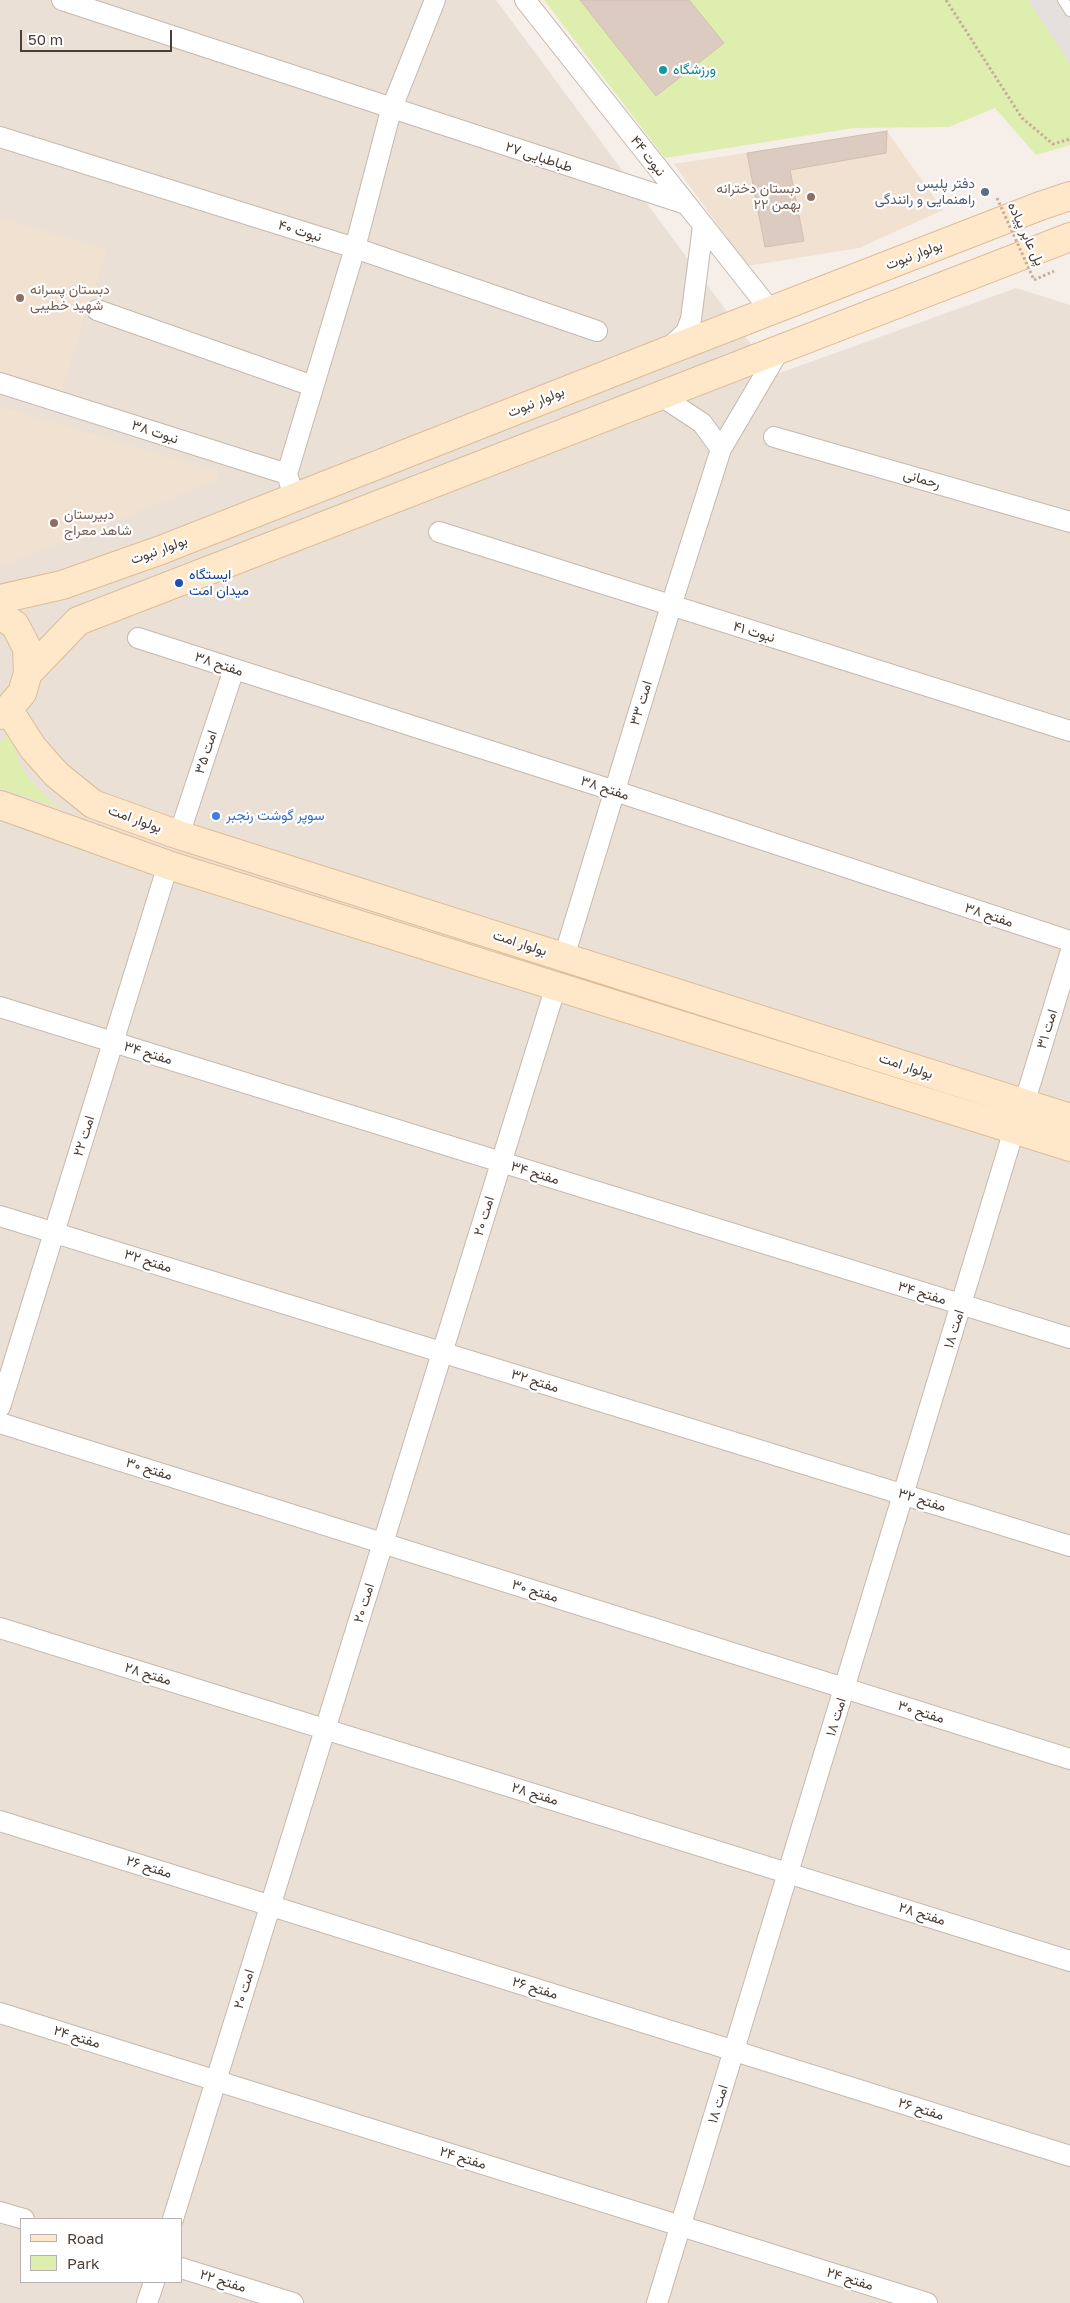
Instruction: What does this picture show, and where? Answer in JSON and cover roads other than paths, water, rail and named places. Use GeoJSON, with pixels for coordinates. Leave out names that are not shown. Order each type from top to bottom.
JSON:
{"type":"FeatureCollection","features":[{"type":"Feature","properties":{"kind":"main road","name":"بولوار نبوت"},"geometry":{"type":"LineString","coordinates":[[0,599],[62,585],[161,550],[291,486],[666,351],[1070,196]]}},
{"type":"Feature","properties":{"kind":"main road"},"geometry":{"type":"LineString","coordinates":[[28,673],[78,622],[1070,237]]}},
{"type":"Feature","properties":{"kind":"main road"},"geometry":{"type":"LineString","coordinates":[[0,615],[15,625],[27,648],[28,673],[22,693],[4,712]]}},
{"type":"Feature","properties":{"kind":"main road","name":"بولوار امت"},"geometry":{"type":"LineString","coordinates":[[4,712],[56,774],[93,804],[179,835],[1070,1118]]}},
{"type":"Feature","properties":{"kind":"main road","name":"بولوار امت"},"geometry":{"type":"LineString","coordinates":[[0,805],[168,865],[1070,1147]]}},
{"type":"Feature","properties":{"kind":"main road"},"geometry":{"type":"LineString","coordinates":[[1014,1130],[1024,1104]]}},
{"type":"Feature","properties":{"kind":"street","name":"طباطبایی ۲۷"},"geometry":{"type":"LineString","coordinates":[[62,0],[392,110],[686,204]]}},
{"type":"Feature","properties":{"kind":"street"},"geometry":{"type":"LineString","coordinates":[[291,486],[313,386],[355,248],[392,110],[434,0]]}},
{"type":"Feature","properties":{"kind":"street","name":"نبوت ۴۴"},"geometry":{"type":"LineString","coordinates":[[525,0],[771,311]]}},
{"type":"Feature","properties":{"kind":"street","name":"نبوت ۴۰"},"geometry":{"type":"LineString","coordinates":[[0,137],[355,248],[597,331]]}},
{"type":"Feature","properties":{"kind":"street"},"geometry":{"type":"LineString","coordinates":[[666,351],[686,332],[691,319],[703,226]]}},
{"type":"Feature","properties":{"kind":"street"},"geometry":{"type":"LineString","coordinates":[[97,310],[313,386]]}},
{"type":"Feature","properties":{"kind":"street","name":"امت ۳۳"},"geometry":{"type":"LineString","coordinates":[[564,957],[721,449],[780,349]]}},
{"type":"Feature","properties":{"kind":"street","name":"نبوت ۳۸"},"geometry":{"type":"LineString","coordinates":[[0,383],[291,486]]}},
{"type":"Feature","properties":{"kind":"street"},"geometry":{"type":"LineString","coordinates":[[661,396],[702,423],[721,449]]}},
{"type":"Feature","properties":{"kind":"street","name":"رحمانی"},"geometry":{"type":"LineString","coordinates":[[774,437],[1070,522]]}},
{"type":"Feature","properties":{"kind":"street","name":"نبوت ۴۱"},"geometry":{"type":"LineString","coordinates":[[439,532],[1070,731]]}},
{"type":"Feature","properties":{"kind":"street","name":"مفتح ۳۸"},"geometry":{"type":"LineString","coordinates":[[138,638],[615,791],[1070,941]]}},
{"type":"Feature","properties":{"kind":"street","name":"امت ۳۵"},"geometry":{"type":"LineString","coordinates":[[179,835],[234,669]]}},
{"type":"Feature","properties":{"kind":"street","name":"امت ۲۲"},"geometry":{"type":"LineString","coordinates":[[0,1407],[168,865]]}},
{"type":"Feature","properties":{"kind":"street","name":"امت ۳۱"},"geometry":{"type":"LineString","coordinates":[[1024,1104],[1070,954]]}},
{"type":"Feature","properties":{"kind":"street","name":"امت ۲۰"},"geometry":{"type":"LineString","coordinates":[[173,2218],[556,986]]}},
{"type":"Feature","properties":{"kind":"street","name":"مفتح ۳۴"},"geometry":{"type":"LineString","coordinates":[[0,1006],[1070,1338]]}},
{"type":"Feature","properties":{"kind":"street","name":"امت ۱۸"},"geometry":{"type":"LineString","coordinates":[[657,2303],[1014,1130]]}},
{"type":"Feature","properties":{"kind":"street","name":"مفتح ۳۲"},"geometry":{"type":"LineString","coordinates":[[0,1216],[1070,1546]]}},
{"type":"Feature","properties":{"kind":"street","name":"مفتح ۳۰"},"geometry":{"type":"LineString","coordinates":[[0,1423],[1070,1759]]}},
{"type":"Feature","properties":{"kind":"street","name":"مفتح ۲۸"},"geometry":{"type":"LineString","coordinates":[[0,1628],[1070,1961]]}},
{"type":"Feature","properties":{"kind":"street","name":"مفتح ۲۶"},"geometry":{"type":"LineString","coordinates":[[0,1821],[1070,2156]]}},
{"type":"Feature","properties":{"kind":"street","name":"مفتح ۲۴"},"geometry":{"type":"LineString","coordinates":[[0,2013],[926,2303]]}},
{"type":"Feature","properties":{"kind":"street"},"geometry":{"type":"LineString","coordinates":[[0,2212],[21,2218]]}},
{"type":"Feature","properties":{"kind":"street","name":"مفتح ۲۲"},"geometry":{"type":"LineString","coordinates":[[182,2268],[293,2303]]}},
{"type":"Feature","properties":{"kind":"street"},"geometry":{"type":"LineString","coordinates":[[147,2303],[154,2283]]}},
{"type":"Feature","properties":{"kind":"lane"},"geometry":{"type":"LineString","coordinates":[[1063,0],[1070,11]]}},
{"type":"Feature","properties":{"kind":"place","name":"ورزشگاه"},"geometry":{"type":"Point","coordinates":[663,70]}},
{"type":"Feature","properties":{"kind":"place","name":"دفتر پلیس راهنمایی و رانندگی"},"geometry":{"type":"Point","coordinates":[985,192]}},
{"type":"Feature","properties":{"kind":"place","name":"دبستان دخترانه ۲۲ بهمن"},"geometry":{"type":"Point","coordinates":[811,197]}},
{"type":"Feature","properties":{"kind":"place","name":"دبستان پسرانه شهید خطیبی"},"geometry":{"type":"Point","coordinates":[20,298]}},
{"type":"Feature","properties":{"kind":"place","name":"دبیرستان شاهد معراج"},"geometry":{"type":"Point","coordinates":[54,523]}},
{"type":"Feature","properties":{"kind":"place","name":"ایستگاه میدان امت"},"geometry":{"type":"Point","coordinates":[179,583]}},
{"type":"Feature","properties":{"kind":"place","name":"سوپر گوشت رنجبر"},"geometry":{"type":"Point","coordinates":[216,816]}}]}
